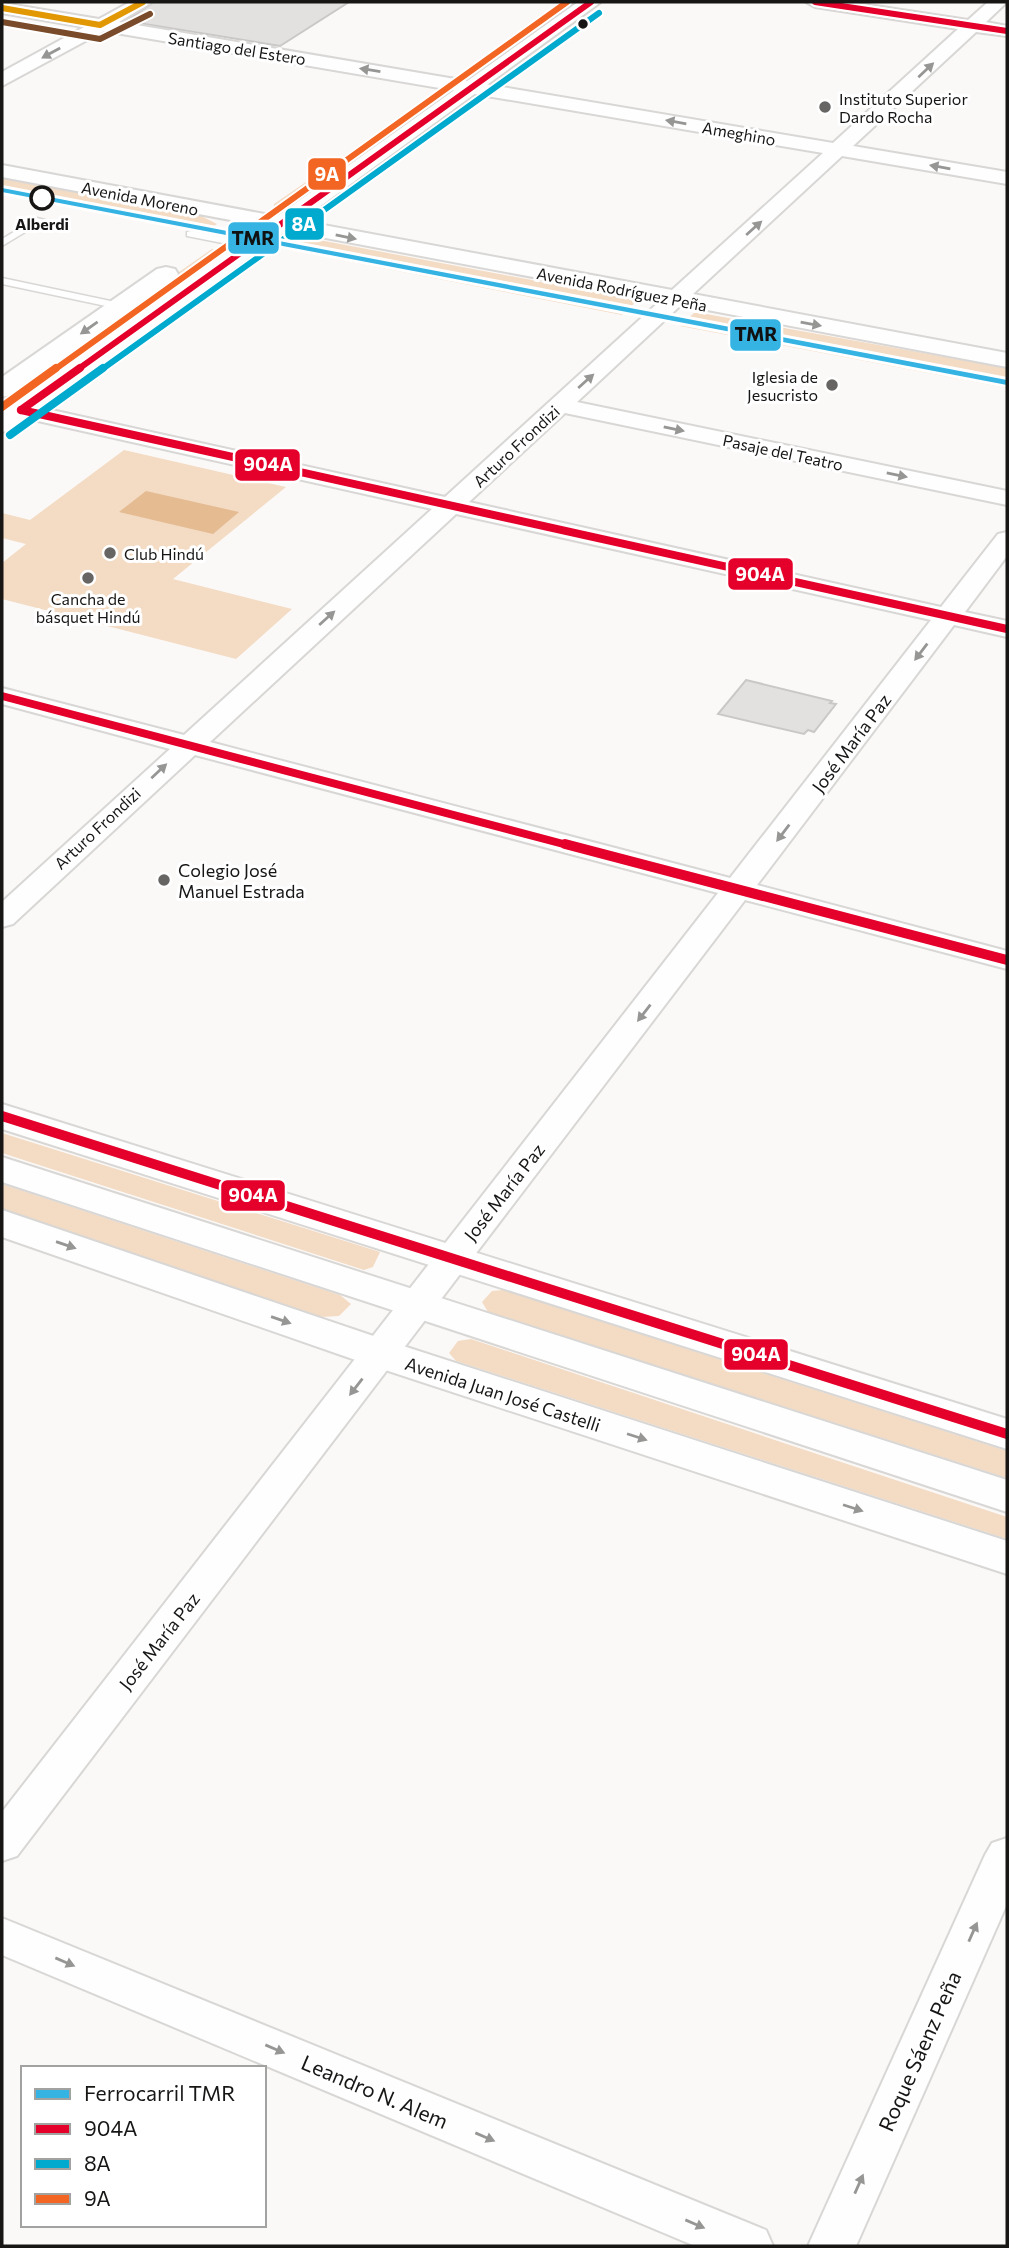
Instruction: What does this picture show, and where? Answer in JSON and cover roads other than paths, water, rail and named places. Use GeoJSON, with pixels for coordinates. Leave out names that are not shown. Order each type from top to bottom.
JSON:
{"type":"FeatureCollection","features":[{"type":"Feature","properties":{"kind":"main road"},"geometry":{"type":"LineString","coordinates":[[2,389],[120,306],[204,236],[244,218],[551,2]]}},
{"type":"Feature","properties":{"kind":"main road"},"geometry":{"type":"LineString","coordinates":[[8,413],[279,225],[591,2]]}},
{"type":"Feature","properties":{"kind":"main road"},"geometry":{"type":"LineString","coordinates":[[2,1116],[1007,1434]]}},
{"type":"Feature","properties":{"kind":"main road"},"geometry":{"type":"LineString","coordinates":[[2,1169],[1007,1496]]}},
{"type":"Feature","properties":{"kind":"main road","name":"Avenida Juan José Castelli"},"geometry":{"type":"LineString","coordinates":[[2,1223],[382,1354],[1007,1558]]}},
{"type":"Feature","properties":{"kind":"street"},"geometry":{"type":"LineString","coordinates":[[2,80],[143,2]]}},
{"type":"Feature","properties":{"kind":"street"},"geometry":{"type":"LineString","coordinates":[[815,2],[1007,31]]}},
{"type":"Feature","properties":{"kind":"street","name":"Arturo Frondizi"},"geometry":{"type":"LineString","coordinates":[[2,918],[187,744],[841,150],[998,2]]}},
{"type":"Feature","properties":{"kind":"street","name":"Santiago del Estero"},"geometry":{"type":"LineString","coordinates":[[2,8],[472,87]]}},
{"type":"Feature","properties":{"kind":"street","name":"Ameghino"},"geometry":{"type":"LineString","coordinates":[[472,87],[1007,178]]}},
{"type":"Feature","properties":{"kind":"street","name":"Avenida Moreno"},"geometry":{"type":"LineString","coordinates":[[2,171],[279,225]]}},
{"type":"Feature","properties":{"kind":"street","name":"Avenida Rodríguez Peña"},"geometry":{"type":"LineString","coordinates":[[279,225],[1007,360]]}},
{"type":"Feature","properties":{"kind":"street","name":"Pasaje del Teatro"},"geometry":{"type":"LineString","coordinates":[[560,405],[1007,498]]}},
{"type":"Feature","properties":{"kind":"street"},"geometry":{"type":"LineString","coordinates":[[8,413],[453,504],[1007,629]]}},
{"type":"Feature","properties":{"kind":"street","name":"José María Paz"},"geometry":{"type":"LineString","coordinates":[[2,1844],[1007,539]]}},
{"type":"Feature","properties":{"kind":"street"},"geometry":{"type":"LineString","coordinates":[[2,696],[1007,960]]}},
{"type":"Feature","properties":{"kind":"street","name":"Roque Sáenz Peña"},"geometry":{"type":"LineString","coordinates":[[832,2246],[1007,1855]]}},
{"type":"Feature","properties":{"kind":"street","name":"Leandro N. Alem"},"geometry":{"type":"LineString","coordinates":[[2,1936],[749,2246]]}},
{"type":"Feature","properties":{"kind":"lane"},"geometry":{"type":"LineString","coordinates":[[2,243],[40,220]]}},
{"type":"Feature","properties":{"kind":"lane"},"geometry":{"type":"LineString","coordinates":[[204,236],[248,245]]}},
{"type":"Feature","properties":{"kind":"lane"},"geometry":{"type":"LineString","coordinates":[[2,281],[120,306]]}},
{"type":"Feature","properties":{"kind":"rail line","name":"TMR"},"geometry":{"type":"LineString","coordinates":[[2,190],[1007,383]]}},
{"type":"Feature","properties":{"kind":"place","name":"Instituto Superior Dardo Rocha"},"geometry":{"type":"Point","coordinates":[825,107]}},
{"type":"Feature","properties":{"kind":"place","name":"Alberdi"},"geometry":{"type":"Point","coordinates":[42,198]}},
{"type":"Feature","properties":{"kind":"place","name":"Iglesia de Jesucristo"},"geometry":{"type":"Point","coordinates":[832,385]}},
{"type":"Feature","properties":{"kind":"place","name":"Club Hindú"},"geometry":{"type":"Point","coordinates":[110,553]}},
{"type":"Feature","properties":{"kind":"place","name":"Cancha de básquet Hindú"},"geometry":{"type":"Point","coordinates":[88,578]}},
{"type":"Feature","properties":{"kind":"place","name":"Colegio José Manuel Estrada"},"geometry":{"type":"Point","coordinates":[164,880]}}]}
